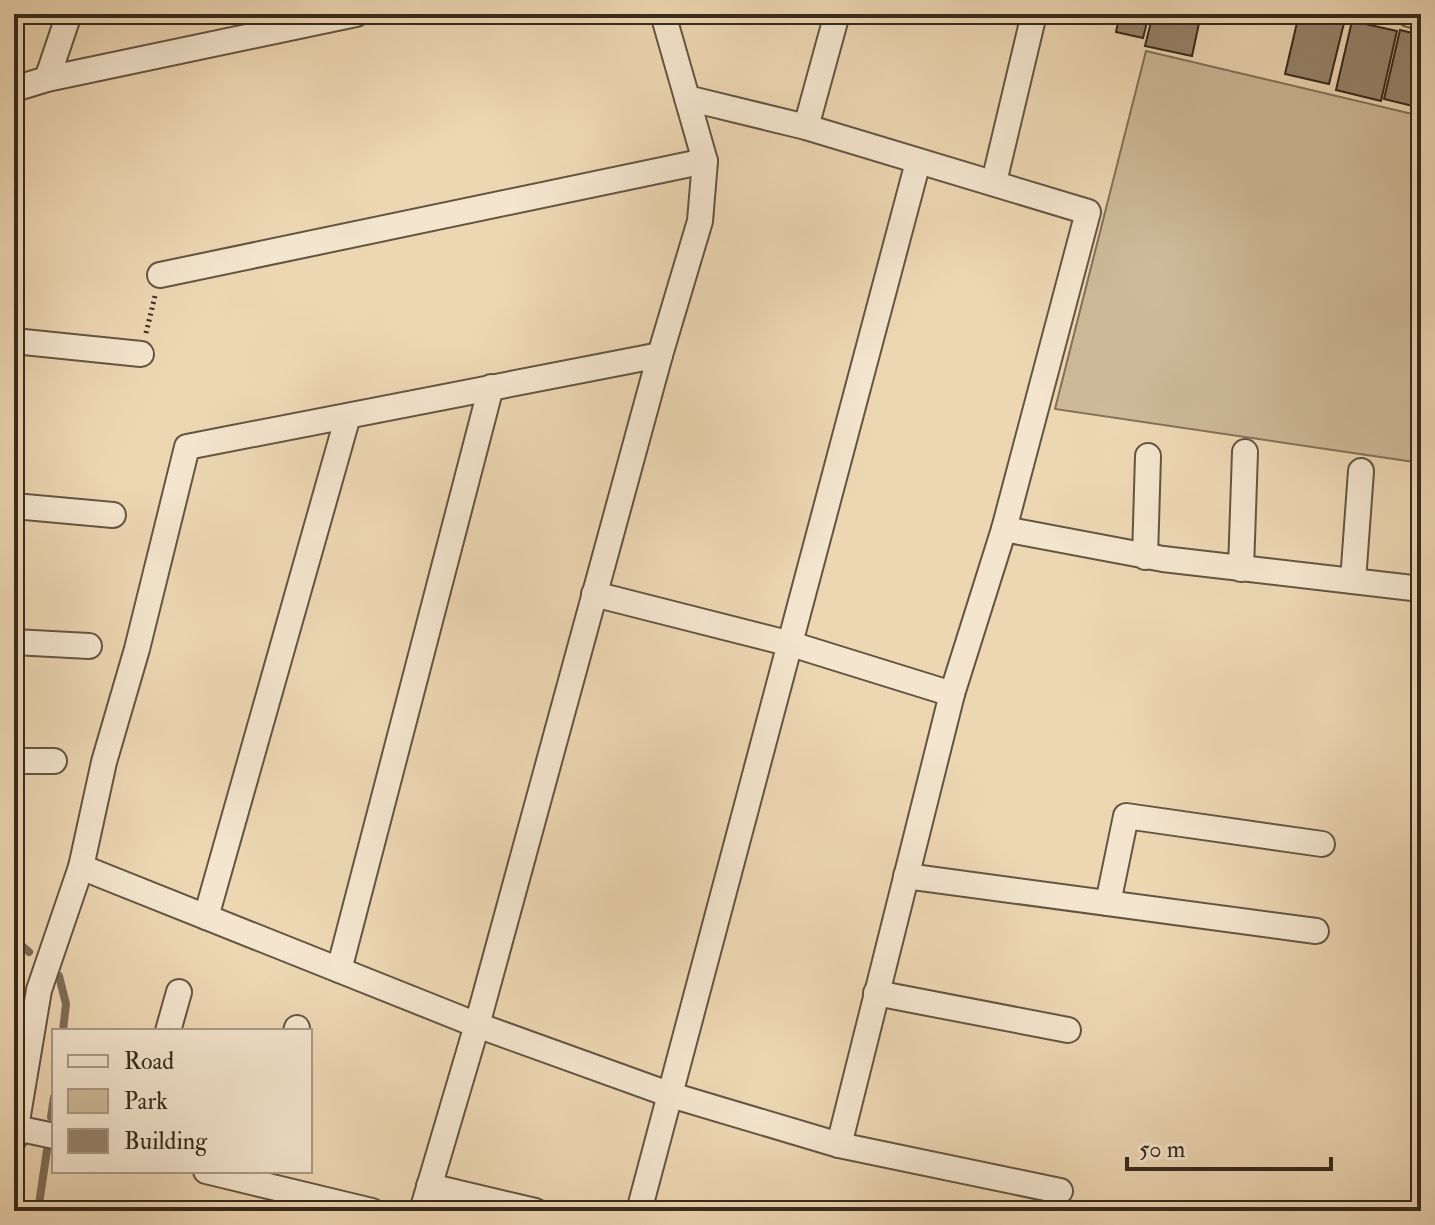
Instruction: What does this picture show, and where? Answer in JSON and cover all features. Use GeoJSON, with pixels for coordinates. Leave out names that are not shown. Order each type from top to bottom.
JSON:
{"type":"FeatureCollection","features":[{"type":"Feature","properties":{"kind":"street"},"geometry":{"type":"LineString","coordinates":[[47,79],[69,14]]}},
{"type":"Feature","properties":{"kind":"street"},"geometry":{"type":"LineString","coordinates":[[14,89],[47,79],[356,14]]}},
{"type":"Feature","properties":{"kind":"street"},"geometry":{"type":"LineString","coordinates":[[422,1211],[477,1025],[660,355],[700,221],[705,161],[663,14]]}},
{"type":"Feature","properties":{"kind":"street"},"geometry":{"type":"LineString","coordinates":[[806,127],[837,14]]}},
{"type":"Feature","properties":{"kind":"street"},"geometry":{"type":"LineString","coordinates":[[994,182],[1034,14]]}},
{"type":"Feature","properties":{"kind":"street"},"geometry":{"type":"LineString","coordinates":[[1409,14],[1421,17]]}},
{"type":"Feature","properties":{"kind":"street"},"geometry":{"type":"LineString","coordinates":[[687,98],[806,127],[1088,212],[1004,529],[952,694],[839,1145]]}},
{"type":"Feature","properties":{"kind":"street"},"geometry":{"type":"LineString","coordinates":[[160,275],[705,161]]}},
{"type":"Feature","properties":{"kind":"street"},"geometry":{"type":"LineString","coordinates":[[639,1211],[918,162]]}},
{"type":"Feature","properties":{"kind":"street"},"geometry":{"type":"LineString","coordinates":[[14,341],[141,354]]}},
{"type":"Feature","properties":{"kind":"street"},"geometry":{"type":"LineString","coordinates":[[52,1136],[15,1134],[39,990],[81,867],[104,762],[137,649],[187,447],[660,355]]}},
{"type":"Feature","properties":{"kind":"street"},"geometry":{"type":"LineString","coordinates":[[339,970],[491,387]]}},
{"type":"Feature","properties":{"kind":"street"},"geometry":{"type":"LineString","coordinates":[[206,917],[348,416]]}},
{"type":"Feature","properties":{"kind":"street"},"geometry":{"type":"LineString","coordinates":[[1241,569],[1245,452]]}},
{"type":"Feature","properties":{"kind":"street"},"geometry":{"type":"LineString","coordinates":[[1145,557],[1148,456]]}},
{"type":"Feature","properties":{"kind":"street"},"geometry":{"type":"LineString","coordinates":[[1353,581],[1361,471]]}},
{"type":"Feature","properties":{"kind":"street"},"geometry":{"type":"LineString","coordinates":[[14,506],[113,515]]}},
{"type":"Feature","properties":{"kind":"street"},"geometry":{"type":"LineString","coordinates":[[1004,529],[1145,557],[1421,589]]}},
{"type":"Feature","properties":{"kind":"street"},"geometry":{"type":"LineString","coordinates":[[594,594],[791,644],[952,694]]}},
{"type":"Feature","properties":{"kind":"street"},"geometry":{"type":"LineString","coordinates":[[14,642],[89,646]]}},
{"type":"Feature","properties":{"kind":"street"},"geometry":{"type":"LineString","coordinates":[[14,761],[54,761]]}},
{"type":"Feature","properties":{"kind":"street"},"geometry":{"type":"LineString","coordinates":[[1108,903],[1126,816],[1322,844]]}},
{"type":"Feature","properties":{"kind":"street"},"geometry":{"type":"LineString","coordinates":[[81,867],[477,1025],[671,1095],[839,1145],[1060,1191]]}},
{"type":"Feature","properties":{"kind":"street"},"geometry":{"type":"LineString","coordinates":[[906,876],[1316,931]]}},
{"type":"Feature","properties":{"kind":"street"},"geometry":{"type":"LineString","coordinates":[[169,1029],[179,992]]}},
{"type":"Feature","properties":{"kind":"street"},"geometry":{"type":"LineString","coordinates":[[876,993],[1068,1030]]}},
{"type":"Feature","properties":{"kind":"street"},"geometry":{"type":"LineString","coordinates":[[224,1173],[252,1176],[372,1211]]}},
{"type":"Feature","properties":{"kind":"street"},"geometry":{"type":"LineString","coordinates":[[429,1186],[535,1211]]}},
{"type":"Feature","properties":{"kind":"path"},"geometry":{"type":"LineString","coordinates":[[141,354],[160,275]]}},
{"type":"Feature","properties":{"kind":"green space"},"geometry":{"type":"Polygon","coordinates":[[[1146,51],[1421,116],[1421,463],[1055,409],[1146,51]]]}},
{"type":"Feature","properties":{"kind":"building"},"geometry":{"type":"Polygon","coordinates":[[[1120,14],[1149,14],[1143,38],[1116,32],[1120,14]]]}},
{"type":"Feature","properties":{"kind":"building"},"geometry":{"type":"Polygon","coordinates":[[[1153,14],[1201,14],[1192,56],[1145,46],[1153,14]]]}},
{"type":"Feature","properties":{"kind":"building"},"geometry":{"type":"Polygon","coordinates":[[[1299,14],[1322,14],[1345,19],[1329,84],[1285,74],[1299,14]]]}},
{"type":"Feature","properties":{"kind":"building"},"geometry":{"type":"Polygon","coordinates":[[[1352,21],[1397,31],[1381,101],[1336,90],[1352,21]]]}},
{"type":"Feature","properties":{"kind":"building"},"geometry":{"type":"Polygon","coordinates":[[[1400,30],[1421,35],[1421,108],[1384,99],[1400,30]]]}},
{"type":"Feature","properties":{"kind":"waterway"},"geometry":{"type":"LineString","coordinates":[[14,939],[29,952]]}},
{"type":"Feature","properties":{"kind":"waterway"},"geometry":{"type":"LineString","coordinates":[[59,976],[66,1004],[63,1029]]}},
{"type":"Feature","properties":{"kind":"waterway"},"geometry":{"type":"LineString","coordinates":[[51,1117],[52,1110]]}},
{"type":"Feature","properties":{"kind":"waterway"},"geometry":{"type":"LineString","coordinates":[[38,1211],[47,1150]]}}]}
